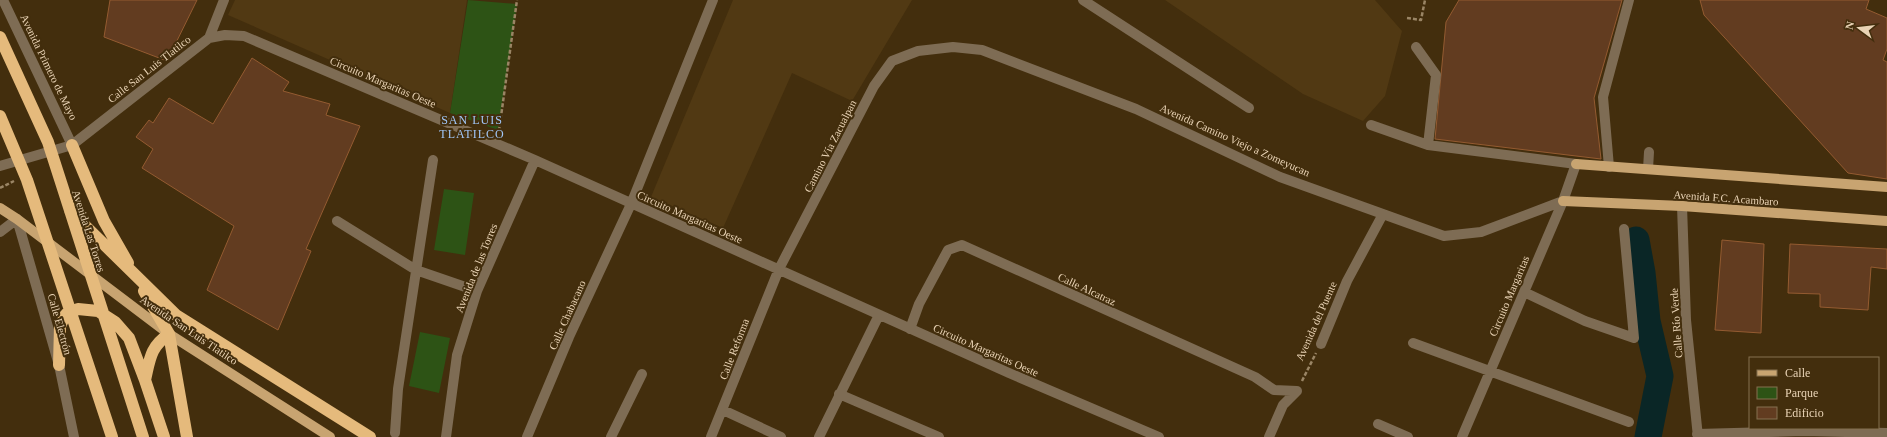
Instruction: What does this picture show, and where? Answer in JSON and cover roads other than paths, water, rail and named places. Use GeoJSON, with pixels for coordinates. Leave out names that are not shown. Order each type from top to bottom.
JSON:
{"type":"FeatureCollection","features":[{"type":"Feature","properties":{"kind":"highway","name":"Avenida Las Torres"},"geometry":{"type":"LineString","coordinates":[[0,37],[48,142],[68,209],[143,437]]}},
{"type":"Feature","properties":{"kind":"highway"},"geometry":{"type":"LineString","coordinates":[[0,116],[27,180],[112,437]]}},
{"type":"Feature","properties":{"kind":"highway"},"geometry":{"type":"LineString","coordinates":[[72,145],[104,221],[169,334],[187,437]]}},
{"type":"Feature","properties":{"kind":"highway"},"geometry":{"type":"LineString","coordinates":[[68,209],[176,316],[370,437]]}},
{"type":"Feature","properties":{"kind":"highway"},"geometry":{"type":"LineString","coordinates":[[59,365],[60,326],[66,314],[78,309],[98,311],[115,322],[128,338],[145,380],[164,437]]}},
{"type":"Feature","properties":{"kind":"highway"},"geometry":{"type":"LineString","coordinates":[[145,380],[151,357],[157,342],[169,334]]}},
{"type":"Feature","properties":{"kind":"main road"},"geometry":{"type":"LineString","coordinates":[[1576,164],[1887,186]]}},
{"type":"Feature","properties":{"kind":"main road","name":"Avenida F.C. Acambaro"},"geometry":{"type":"LineString","coordinates":[[1563,201],[1682,206],[1887,221]]}},
{"type":"Feature","properties":{"kind":"main road","name":"Avenida San Luis Tlatilco"},"geometry":{"type":"LineString","coordinates":[[0,208],[18,219],[169,334],[330,437]]}},
{"type":"Feature","properties":{"kind":"street","name":"Avenida Primero de Mayo"},"geometry":{"type":"LineString","coordinates":[[3,0],[72,145]]}},
{"type":"Feature","properties":{"kind":"street","name":"Calle San Luis Tlatilco"},"geometry":{"type":"LineString","coordinates":[[72,145],[208,38],[224,0]]}},
{"type":"Feature","properties":{"kind":"street","name":"Calle Chabacano"},"geometry":{"type":"LineString","coordinates":[[527,437],[569,337],[632,200],[713,0]]}},
{"type":"Feature","properties":{"kind":"street"},"geometry":{"type":"LineString","coordinates":[[1083,0],[1249,108]]}},
{"type":"Feature","properties":{"kind":"street"},"geometry":{"type":"LineString","coordinates":[[1609,167],[1603,97],[1629,0]]}},
{"type":"Feature","properties":{"kind":"street","name":"Circuito Margaritas Oeste"},"geometry":{"type":"LineString","coordinates":[[208,38],[225,35],[244,36],[632,200],[1009,374],[1159,437]]}},
{"type":"Feature","properties":{"kind":"street","name":"Avenida Camino Viejo a Zomeyucan"},"geometry":{"type":"LineString","coordinates":[[918,51],[952,47],[982,50],[1136,109],[1280,176],[1444,236],[1481,232],[1563,201]]}},
{"type":"Feature","properties":{"kind":"street"},"geometry":{"type":"LineString","coordinates":[[1416,47],[1436,75],[1428,145]]}},
{"type":"Feature","properties":{"kind":"street","name":"Camino Vía Zacualpan"},"geometry":{"type":"LineString","coordinates":[[779,269],[874,86],[892,61],[918,51]]}},
{"type":"Feature","properties":{"kind":"street"},"geometry":{"type":"LineString","coordinates":[[1372,125],[1428,145],[1576,164]]}},
{"type":"Feature","properties":{"kind":"street"},"geometry":{"type":"LineString","coordinates":[[0,166],[72,145]]}},
{"type":"Feature","properties":{"kind":"street"},"geometry":{"type":"LineString","coordinates":[[1648,169],[1649,152]]}},
{"type":"Feature","properties":{"kind":"street"},"geometry":{"type":"LineString","coordinates":[[395,433],[398,389],[433,160]]}},
{"type":"Feature","properties":{"kind":"street","name":"Avenida de las Torres"},"geometry":{"type":"LineString","coordinates":[[446,437],[457,355],[478,290],[535,160]]}},
{"type":"Feature","properties":{"kind":"street","name":"Circuito Margaritas"},"geometry":{"type":"LineString","coordinates":[[1462,437],[1563,201],[1576,164]]}},
{"type":"Feature","properties":{"kind":"street","name":"Calle Río Verde"},"geometry":{"type":"LineString","coordinates":[[1682,206],[1686,320],[1698,436]]}},
{"type":"Feature","properties":{"kind":"street","name":"Avenida del Puente"},"geometry":{"type":"LineString","coordinates":[[1321,344],[1347,281],[1383,214]]}},
{"type":"Feature","properties":{"kind":"street"},"geometry":{"type":"LineString","coordinates":[[0,232],[18,219]]}},
{"type":"Feature","properties":{"kind":"street","name":"Calle Electrón"},"geometry":{"type":"LineString","coordinates":[[18,219],[59,365],[74,437]]}},
{"type":"Feature","properties":{"kind":"street"},"geometry":{"type":"LineString","coordinates":[[337,222],[416,270],[478,290]]}},
{"type":"Feature","properties":{"kind":"street"},"geometry":{"type":"LineString","coordinates":[[1524,292],[1585,321],[1634,338],[1624,229]]}},
{"type":"Feature","properties":{"kind":"street","name":"Calle Alcatraz"},"geometry":{"type":"LineString","coordinates":[[910,329],[919,304],[948,250],[962,245],[1255,377],[1274,390],[1297,391],[1283,405],[1269,437]]}},
{"type":"Feature","properties":{"kind":"street","name":"Calle Reforma"},"geometry":{"type":"LineString","coordinates":[[711,437],[779,269]]}},
{"type":"Feature","properties":{"kind":"street"},"geometry":{"type":"LineString","coordinates":[[819,437],[879,315]]}},
{"type":"Feature","properties":{"kind":"street"},"geometry":{"type":"LineString","coordinates":[[1413,343],[1629,422]]}},
{"type":"Feature","properties":{"kind":"street"},"geometry":{"type":"LineString","coordinates":[[611,437],[642,374]]}},
{"type":"Feature","properties":{"kind":"street"},"geometry":{"type":"LineString","coordinates":[[839,394],[939,437]]}},
{"type":"Feature","properties":{"kind":"street"},"geometry":{"type":"LineString","coordinates":[[723,410],[781,437]]}},
{"type":"Feature","properties":{"kind":"street"},"geometry":{"type":"LineString","coordinates":[[1378,424],[1408,437]]}},
{"type":"Feature","properties":{"kind":"street"},"geometry":{"type":"LineString","coordinates":[[1698,436],[1804,431],[1887,432]]}},
{"type":"Feature","properties":{"kind":"waterway"},"geometry":{"type":"LineString","coordinates":[[1636,240],[1642,273],[1647,321],[1660,376],[1648,437]]}},
{"type":"Feature","properties":{"kind":"district","name":"SAN LUIS TLATILCO"},"geometry":{"type":"Point","coordinates":[472,127]}}]}
